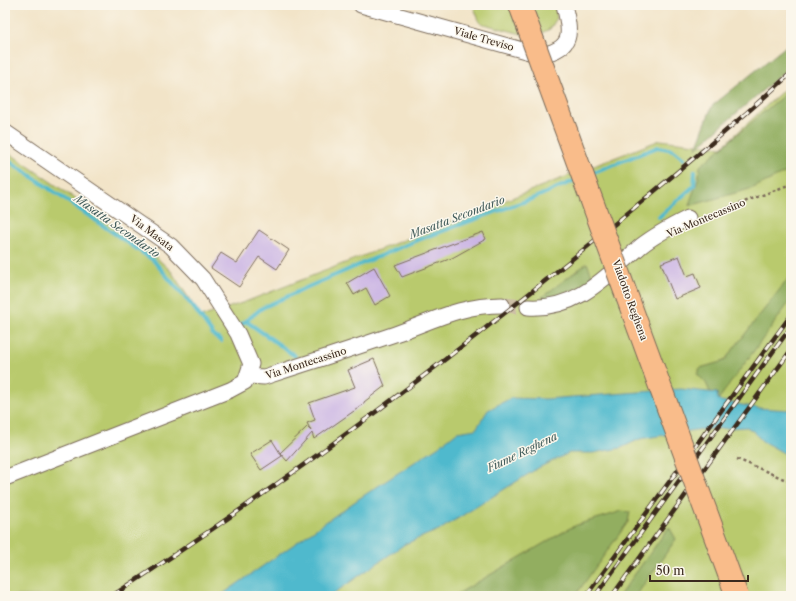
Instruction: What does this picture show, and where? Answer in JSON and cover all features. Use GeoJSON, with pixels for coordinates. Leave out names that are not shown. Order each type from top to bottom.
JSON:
{"type":"FeatureCollection","features":[{"type":"Feature","properties":{"kind":"highway","name":"Viadotto Reghena"},"geometry":{"type":"LineString","coordinates":[[520,5],[737,596]]}},
{"type":"Feature","properties":{"kind":"street","name":"Viale Treviso"},"geometry":{"type":"LineString","coordinates":[[361,5],[540,55],[553,52],[565,45],[570,33],[564,5]]}},
{"type":"Feature","properties":{"kind":"street","name":"Via Masata"},"geometry":{"type":"LineString","coordinates":[[5,132],[142,224],[171,246],[203,279],[238,334],[251,364],[249,376]]}},
{"type":"Feature","properties":{"kind":"street","name":"Via Montecassino"},"geometry":{"type":"LineString","coordinates":[[528,307],[544,308],[563,304],[579,297],[641,246],[693,219]]}},
{"type":"Feature","properties":{"kind":"street","name":"Via Montecassino"},"geometry":{"type":"LineString","coordinates":[[249,376],[264,377],[396,334],[465,308],[482,305],[502,305]]}},
{"type":"Feature","properties":{"kind":"street"},"geometry":{"type":"LineString","coordinates":[[5,478],[230,390],[245,382],[249,376]]}},
{"type":"Feature","properties":{"kind":"path","name":"Via Montecassino"},"geometry":{"type":"LineString","coordinates":[[693,219],[791,184]]}},
{"type":"Feature","properties":{"kind":"path"},"geometry":{"type":"LineString","coordinates":[[737,459],[791,482]]}},
{"type":"Feature","properties":{"kind":"green space"},"geometry":{"type":"Polygon","coordinates":[[[473,5],[555,5],[557,18],[550,29],[533,37],[480,23],[473,5]]]}},
{"type":"Feature","properties":{"kind":"green space"},"geometry":{"type":"Polygon","coordinates":[[[791,42],[791,66],[696,148],[712,106],[791,42]]]}},
{"type":"Feature","properties":{"kind":"green space"},"geometry":{"type":"Polygon","coordinates":[[[791,83],[791,596],[5,596],[5,150],[145,247],[171,271],[201,317],[245,302],[660,140],[722,147],[791,83]]]}},
{"type":"Feature","properties":{"kind":"green space"},"geometry":{"type":"Polygon","coordinates":[[[791,89],[791,170],[753,188],[689,206],[699,177],[700,166],[791,89]]]}},
{"type":"Feature","properties":{"kind":"green space"},"geometry":{"type":"Polygon","coordinates":[[[587,263],[592,275],[589,284],[552,299],[542,297],[587,263]]]}},
{"type":"Feature","properties":{"kind":"green space"},"geometry":{"type":"Polygon","coordinates":[[[791,275],[791,300],[718,400],[717,393],[710,392],[706,383],[697,374],[700,368],[724,361],[791,275]]]}},
{"type":"Feature","properties":{"kind":"green space"},"geometry":{"type":"Polygon","coordinates":[[[621,511],[630,512],[628,522],[575,596],[454,596],[570,528],[621,511]]]}},
{"type":"Feature","properties":{"kind":"green space"},"geometry":{"type":"Polygon","coordinates":[[[669,527],[676,539],[636,596],[619,596],[669,527]]]}},
{"type":"Feature","properties":{"kind":"water","name":"Fiume Reghena"},"geometry":{"type":"Polygon","coordinates":[[[681,389],[717,393],[718,399],[721,401],[758,408],[790,410],[791,408],[791,457],[762,441],[747,427],[695,430],[640,439],[621,448],[593,453],[569,453],[538,468],[441,529],[405,544],[330,596],[220,596],[360,498],[439,446],[457,432],[476,429],[488,410],[511,398],[545,399],[681,389]]]}},
{"type":"Feature","properties":{"kind":"building"},"geometry":{"type":"Polygon","coordinates":[[[259,230],[289,250],[277,269],[259,257],[239,287],[211,268],[221,253],[237,263],[259,230]]]}},
{"type":"Feature","properties":{"kind":"building"},"geometry":{"type":"Polygon","coordinates":[[[483,232],[486,239],[452,258],[402,277],[395,265],[483,232]]]}},
{"type":"Feature","properties":{"kind":"building"},"geometry":{"type":"Polygon","coordinates":[[[679,256],[687,276],[695,273],[701,288],[675,299],[661,263],[679,256]]]}},
{"type":"Feature","properties":{"kind":"building"},"geometry":{"type":"Polygon","coordinates":[[[374,267],[390,296],[375,305],[366,288],[354,295],[347,283],[374,267]]]}},
{"type":"Feature","properties":{"kind":"building"},"geometry":{"type":"Polygon","coordinates":[[[374,359],[385,386],[364,402],[364,404],[314,439],[312,433],[287,461],[280,453],[307,427],[311,431],[307,423],[315,420],[309,403],[355,387],[348,370],[374,359]]]}},
{"type":"Feature","properties":{"kind":"building"},"geometry":{"type":"Polygon","coordinates":[[[272,440],[282,456],[261,470],[250,454],[272,440]]]}},
{"type":"Feature","properties":{"kind":"waterway","name":"Masatta Secondario"},"geometry":{"type":"LineString","coordinates":[[589,174],[658,147],[673,150],[684,159]]}},
{"type":"Feature","properties":{"kind":"waterway","name":"Masatta Secondario"},"geometry":{"type":"LineString","coordinates":[[5,158],[153,260],[194,308],[214,336],[221,341]]}},
{"type":"Feature","properties":{"kind":"waterway"},"geometry":{"type":"LineString","coordinates":[[659,217],[694,186],[695,171]]}},
{"type":"Feature","properties":{"kind":"waterway","name":"Masatta Secondario"},"geometry":{"type":"LineString","coordinates":[[241,325],[262,308],[310,286],[415,241],[534,198],[578,179]]}},
{"type":"Feature","properties":{"kind":"waterway"},"geometry":{"type":"LineString","coordinates":[[246,321],[295,356]]}},
{"type":"Feature","properties":{"kind":"tunnel"},"geometry":{"type":"LineString","coordinates":[[502,305],[528,307]]}},
{"type":"Feature","properties":{"kind":"railway"},"geometry":{"type":"LineString","coordinates":[[112,596],[230,517],[288,476],[460,348],[571,260],[737,121],[791,73]]}},
{"type":"Feature","properties":{"kind":"railway"},"geometry":{"type":"LineString","coordinates":[[586,596],[791,315]]}},
{"type":"Feature","properties":{"kind":"railway"},"geometry":{"type":"LineString","coordinates":[[595,596],[791,327]]}},
{"type":"Feature","properties":{"kind":"railway"},"geometry":{"type":"LineString","coordinates":[[612,596],[791,350]]}}]}
